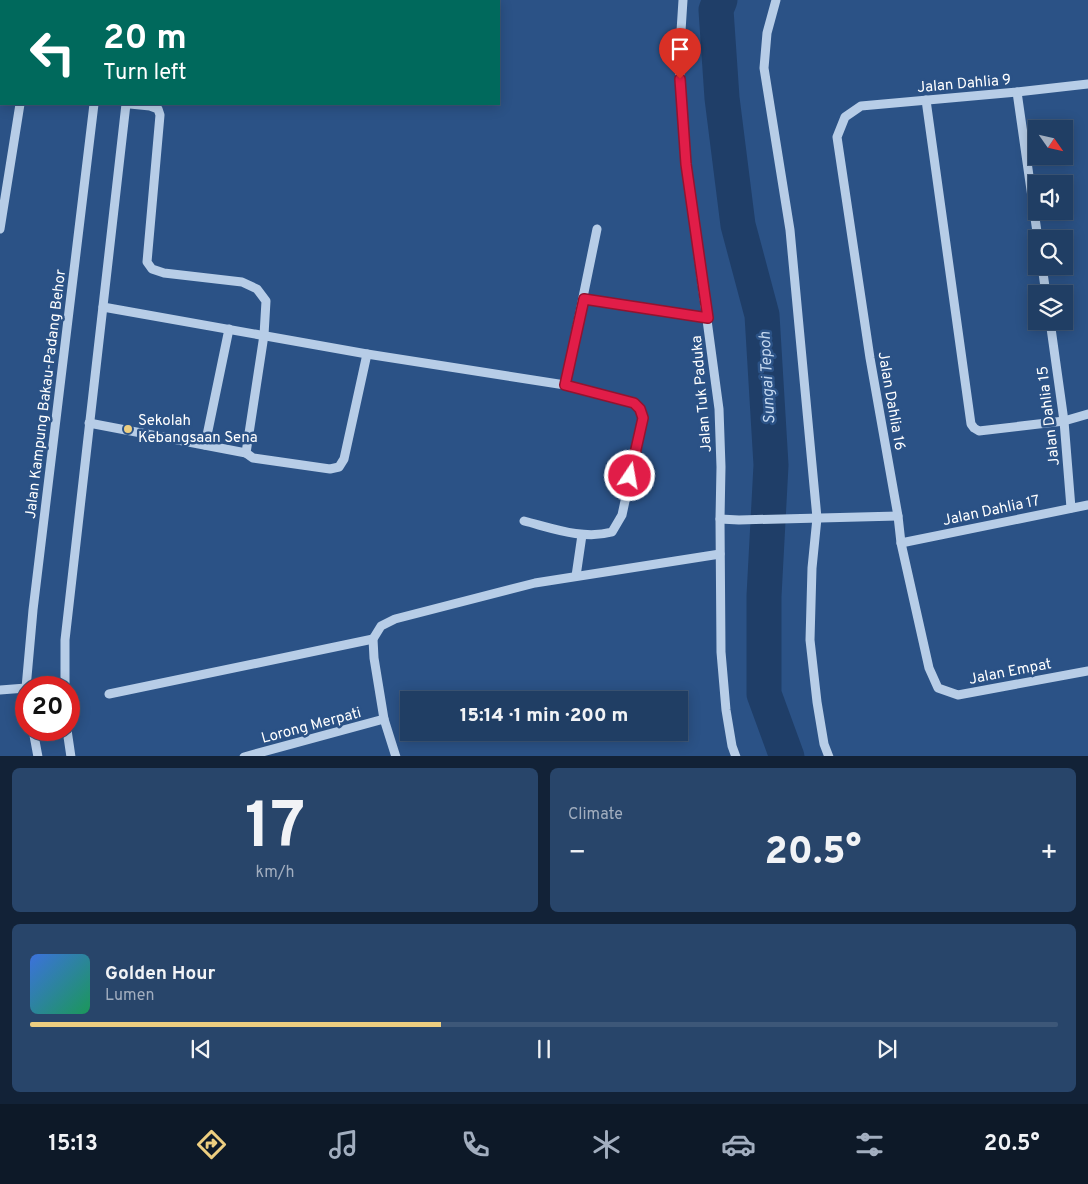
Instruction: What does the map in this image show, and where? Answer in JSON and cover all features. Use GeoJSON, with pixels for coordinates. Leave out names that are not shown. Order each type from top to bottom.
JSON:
{"type":"FeatureCollection","features":[{"type":"Feature","properties":{"kind":"street","name":"Jalan Tuk Paduka"},"geometry":{"type":"LineString","coordinates":[[683,0],[679,62],[685,146],[719,409],[722,662],[726,710],[732,746],[736,756]]}},
{"type":"Feature","properties":{"kind":"street"},"geometry":{"type":"LineString","coordinates":[[776,0],[767,33],[764,68],[790,230],[817,518],[812,568],[810,640],[817,702],[824,744],[829,756]]}},
{"type":"Feature","properties":{"kind":"street","name":"Jalan Dahlia 9"},"geometry":{"type":"LineString","coordinates":[[845,117],[861,106],[1088,84]]}},
{"type":"Feature","properties":{"kind":"street"},"geometry":{"type":"LineString","coordinates":[[1017,92],[1037,230]]}},
{"type":"Feature","properties":{"kind":"street"},"geometry":{"type":"LineString","coordinates":[[926,100],[971,424],[979,431],[1064,421],[1088,414]]}},
{"type":"Feature","properties":{"kind":"street"},"geometry":{"type":"LineString","coordinates":[[0,229],[20,105]]}},
{"type":"Feature","properties":{"kind":"street","name":"Jalan Kampung Bakau-Padang Behor"},"geometry":{"type":"LineString","coordinates":[[27,676],[34,600],[94,105]]}},
{"type":"Feature","properties":{"kind":"street"},"geometry":{"type":"LineString","coordinates":[[65,676],[65,640],[88,424],[128,105]]}},
{"type":"Feature","properties":{"kind":"street"},"geometry":{"type":"LineString","coordinates":[[139,105],[158,109],[160,115],[147,262],[152,269],[164,273],[242,282],[257,289],[266,300],[264,335],[246,453]]}},
{"type":"Feature","properties":{"kind":"street","name":"Jalan Dahlia 16"},"geometry":{"type":"LineString","coordinates":[[845,117],[837,136],[870,358],[898,516],[901,543],[929,668],[938,688]]}},
{"type":"Feature","properties":{"kind":"street"},"geometry":{"type":"LineString","coordinates":[[565,385],[597,229]]}},
{"type":"Feature","properties":{"kind":"street"},"geometry":{"type":"LineString","coordinates":[[584,299],[708,318]]}},
{"type":"Feature","properties":{"kind":"street"},"geometry":{"type":"LineString","coordinates":[[103,307],[367,354],[565,385],[634,403],[640,409],[643,418],[622,515],[612,532],[599,536],[582,535],[524,521]]}},
{"type":"Feature","properties":{"kind":"street"},"geometry":{"type":"LineString","coordinates":[[205,445],[229,329]]}},
{"type":"Feature","properties":{"kind":"street","name":"Jalan Dahlia 15"},"geometry":{"type":"LineString","coordinates":[[1051,330],[1064,421],[1071,508]]}},
{"type":"Feature","properties":{"kind":"street"},"geometry":{"type":"LineString","coordinates":[[88,424],[246,453],[253,458],[330,469],[339,467],[344,459],[367,354]]}},
{"type":"Feature","properties":{"kind":"street","name":"Jalan Dahlia 17"},"geometry":{"type":"LineString","coordinates":[[901,543],[1088,504]]}},
{"type":"Feature","properties":{"kind":"street"},"geometry":{"type":"LineString","coordinates":[[720,519],[898,516]]}},
{"type":"Feature","properties":{"kind":"street"},"geometry":{"type":"LineString","coordinates":[[576,576],[582,535]]}},
{"type":"Feature","properties":{"kind":"street"},"geometry":{"type":"LineString","coordinates":[[396,756],[384,719],[374,658],[373,639],[381,626],[395,619],[516,588],[576,576],[720,554]]}},
{"type":"Feature","properties":{"kind":"street"},"geometry":{"type":"LineString","coordinates":[[110,694],[373,639]]}},
{"type":"Feature","properties":{"kind":"street","name":"Jalan Empat"},"geometry":{"type":"LineString","coordinates":[[938,688],[958,695],[1088,670]]}},
{"type":"Feature","properties":{"kind":"street"},"geometry":{"type":"LineString","coordinates":[[0,690],[15,689]]}},
{"type":"Feature","properties":{"kind":"street","name":"Lorong Merpati"},"geometry":{"type":"LineString","coordinates":[[244,756],[384,719]]}},
{"type":"Feature","properties":{"kind":"street"},"geometry":{"type":"LineString","coordinates":[[35,741],[38,756]]}},
{"type":"Feature","properties":{"kind":"street"},"geometry":{"type":"LineString","coordinates":[[69,741],[71,756]]}},
{"type":"Feature","properties":{"kind":"waterway","name":"Sungai Tepoh"},"geometry":{"type":"LineString","coordinates":[[720,0],[716,10],[722,98],[738,225],[762,315],[771,465],[764,596],[764,694],[787,756]]}},
{"type":"Feature","properties":{"kind":"place","name":"Sekolah Kebangsaan Sena"},"geometry":{"type":"Point","coordinates":[128,429]}},
{"type":"Feature","properties":{"kind":"route"},"geometry":{"type":"LineString","coordinates":[[630,476],[643,418],[640,409],[634,403],[565,385],[584,299],[708,318],[686,164],[680,79]]}}]}
